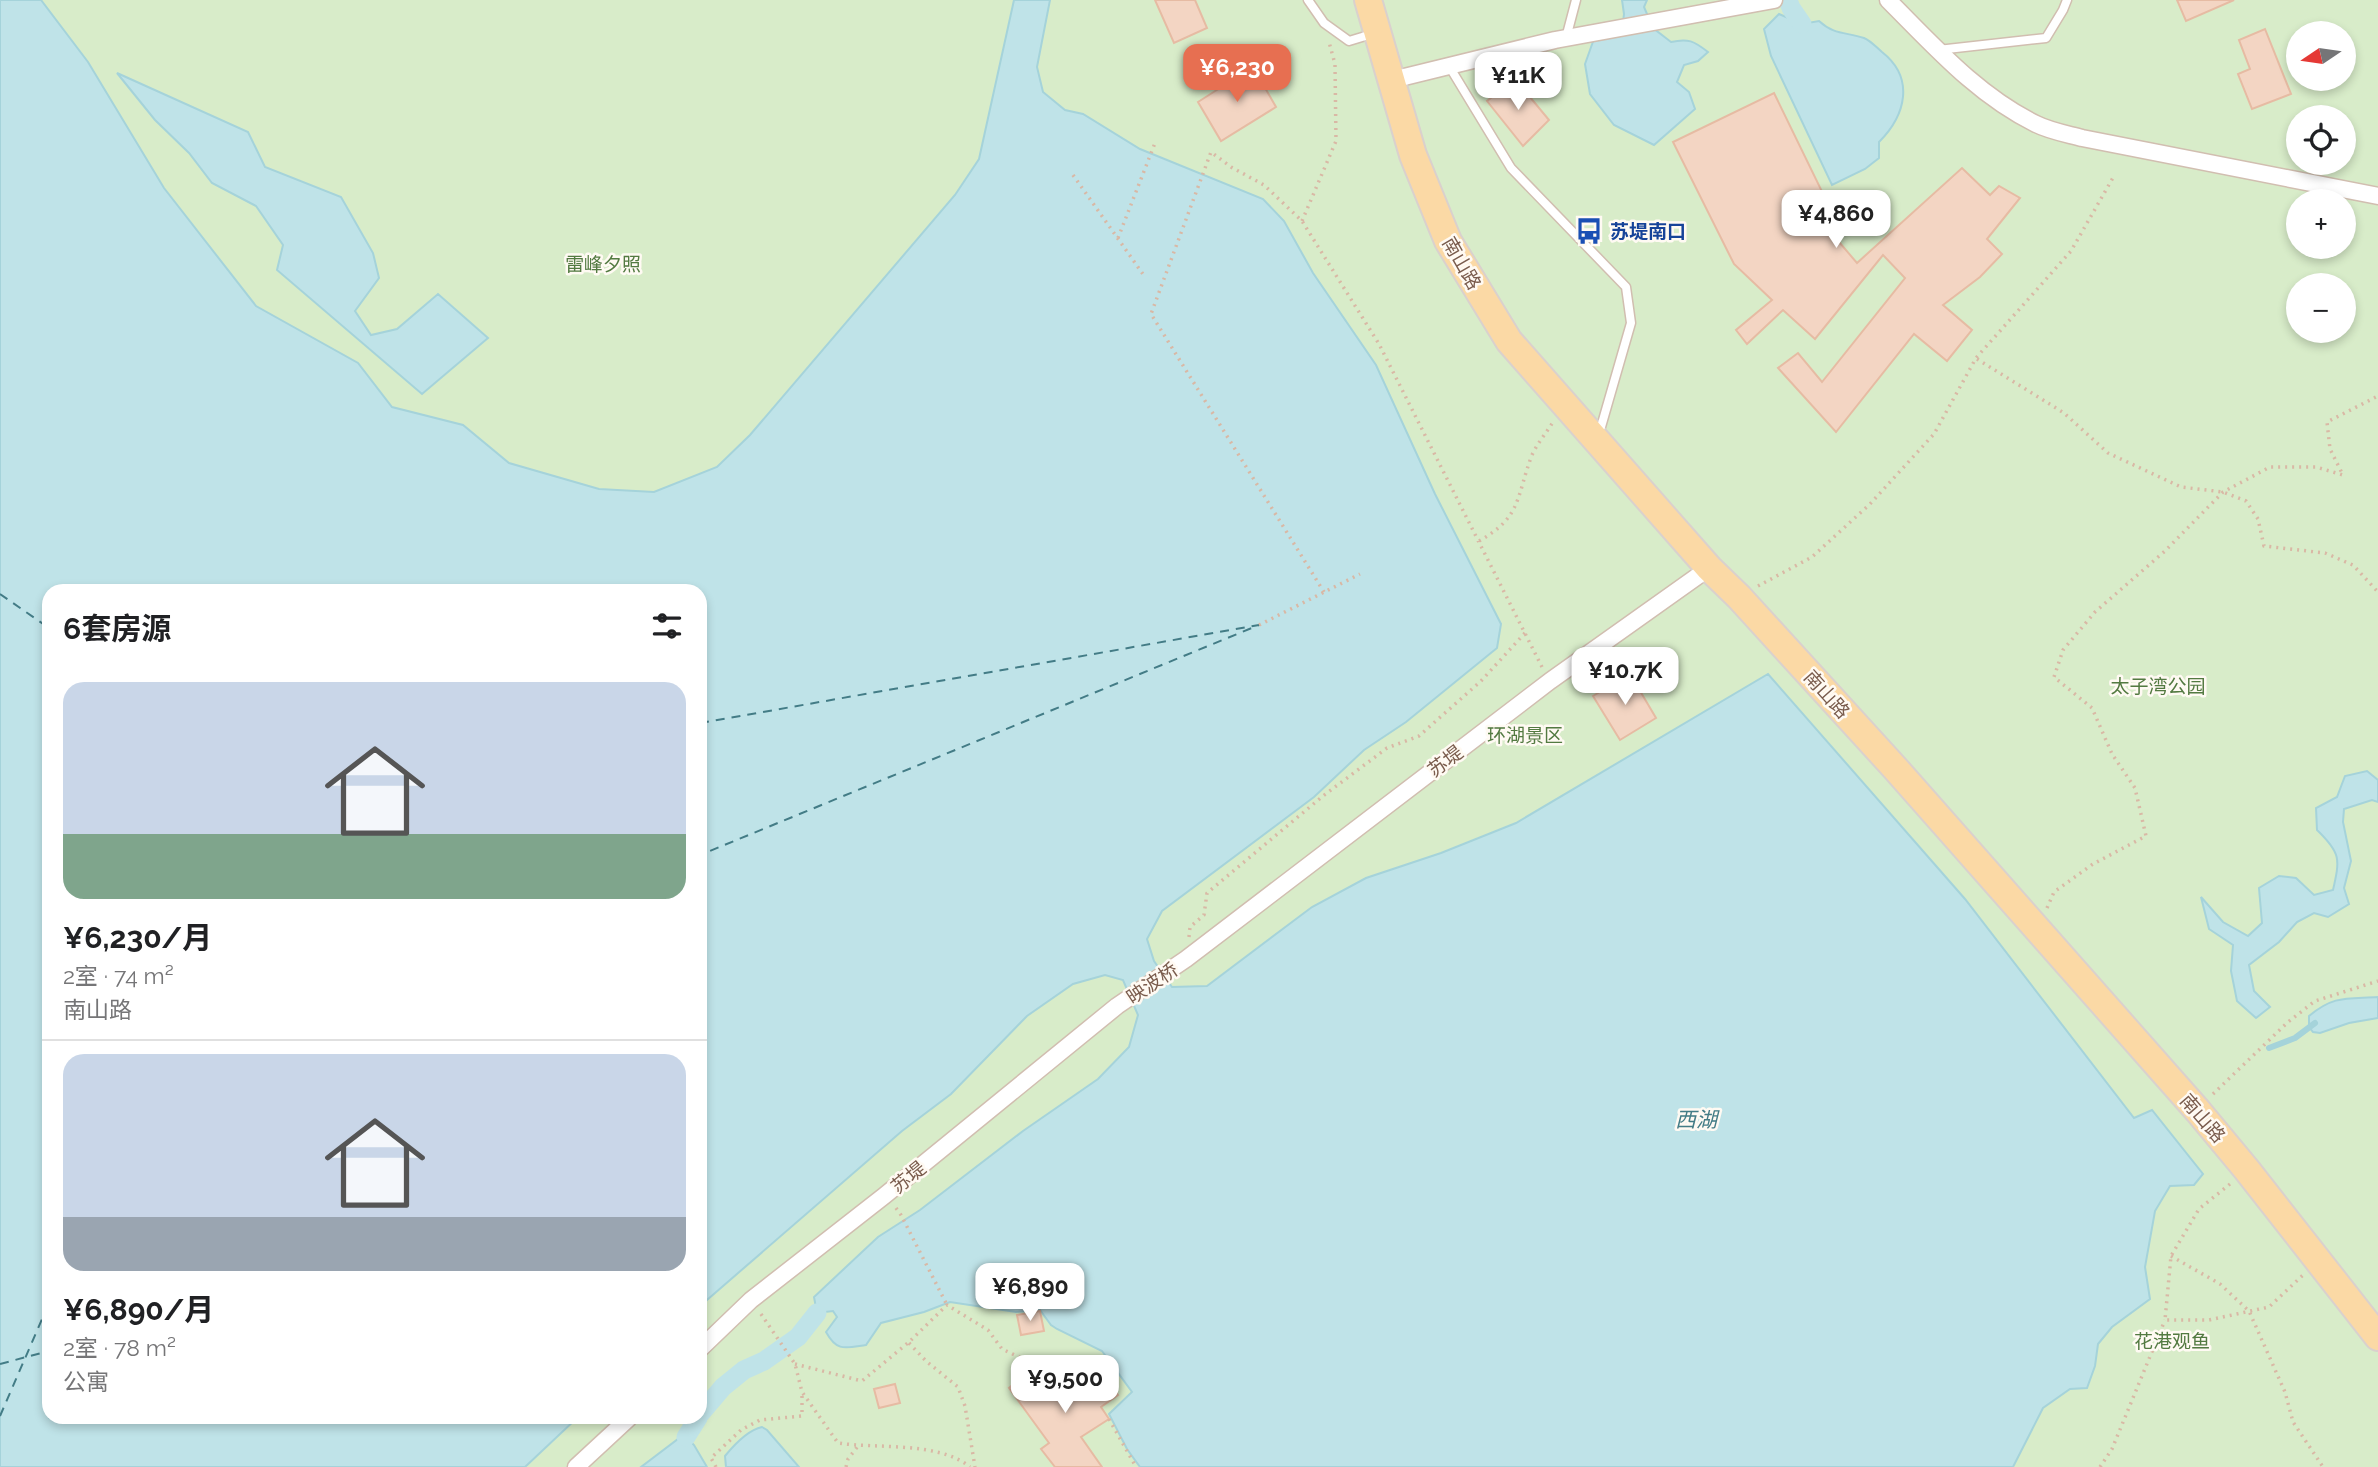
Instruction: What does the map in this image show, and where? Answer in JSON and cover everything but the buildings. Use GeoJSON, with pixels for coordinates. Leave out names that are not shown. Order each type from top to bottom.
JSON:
{"type":"FeatureCollection","features":[{"type":"Feature","properties":{"kind":"main road","name":"南山路"},"geometry":{"type":"LineString","coordinates":[[1367,0],[1413,155],[1448,241],[1508,341],[2198,1111],[2378,1337]]}},
{"type":"Feature","properties":{"kind":"street"},"geometry":{"type":"LineString","coordinates":[[1392,80],[1566,38],[1774,0]]}},
{"type":"Feature","properties":{"kind":"street"},"geometry":{"type":"LineString","coordinates":[[1888,0],[1967,78],[2000,103],[2038,125],[2082,138],[2378,196]]}},
{"type":"Feature","properties":{"kind":"street","name":"苏堤"},"geometry":{"type":"LineString","coordinates":[[1186,960],[1549,681],[1709,568]]}},
{"type":"Feature","properties":{"kind":"street","name":"映波桥"},"geometry":{"type":"LineString","coordinates":[[1117,1006],[1186,960]]}},
{"type":"Feature","properties":{"kind":"street","name":"苏堤"},"geometry":{"type":"LineString","coordinates":[[707,1342],[751,1300],[884,1196],[1117,1006]]}},
{"type":"Feature","properties":{"kind":"street"},"geometry":{"type":"LineString","coordinates":[[576,1467],[623,1424]]}},
{"type":"Feature","properties":{"kind":"lane"},"geometry":{"type":"LineString","coordinates":[[1308,0],[1324,23],[1349,41],[1378,32]]}},
{"type":"Feature","properties":{"kind":"lane"},"geometry":{"type":"LineString","coordinates":[[1566,38],[1576,0]]}},
{"type":"Feature","properties":{"kind":"lane"},"geometry":{"type":"LineString","coordinates":[[1938,50],[2046,38],[2067,0]]}},
{"type":"Feature","properties":{"kind":"lane"},"geometry":{"type":"LineString","coordinates":[[1449,66],[1511,167],[1626,287],[1631,323],[1601,427],[1593,438]]}},
{"type":"Feature","properties":{"kind":"path"},"geometry":{"type":"LineString","coordinates":[[1302,221],[1336,142],[1335,64],[1324,23]]}},
{"type":"Feature","properties":{"kind":"path"},"geometry":{"type":"LineString","coordinates":[[1118,238],[1156,144]]}},
{"type":"Feature","properties":{"kind":"path"},"geometry":{"type":"LineString","coordinates":[[1324,592],[1151,314],[1211,152],[1231,167],[1264,185],[1302,221],[1379,344],[1549,681]]}},
{"type":"Feature","properties":{"kind":"path"},"geometry":{"type":"LineString","coordinates":[[1073,175],[1145,276]]}},
{"type":"Feature","properties":{"kind":"path"},"geometry":{"type":"LineString","coordinates":[[1739,597],[1812,557],[1870,504],[1934,434],[1976,358],[2071,251],[2114,176]]}},
{"type":"Feature","properties":{"kind":"path"},"geometry":{"type":"LineString","coordinates":[[1976,358],[2064,414],[2108,453],[2181,487],[2223,492],[2246,500],[2258,519],[2264,546],[2335,557],[2353,565],[2378,592]]}},
{"type":"Feature","properties":{"kind":"path"},"geometry":{"type":"LineString","coordinates":[[2037,929],[2054,892],[2093,864],[2146,836],[2135,788],[2112,754],[2092,708],[2054,677],[2063,650],[2095,612],[2165,551],[2223,492],[2270,467],[2316,467],[2343,475],[2330,449],[2327,422],[2378,396]]}},
{"type":"Feature","properties":{"kind":"path"},"geometry":{"type":"LineString","coordinates":[[1479,541],[1497,530],[1512,514],[1534,452],[1564,405]]}},
{"type":"Feature","properties":{"kind":"path"},"geometry":{"type":"LineString","coordinates":[[1259,625],[1360,574]]}},
{"type":"Feature","properties":{"kind":"path"},"geometry":{"type":"LineString","coordinates":[[1186,960],[1190,927],[1203,915],[1207,894],[1332,789],[1387,748],[1419,736],[1481,681],[1525,633]]}},
{"type":"Feature","properties":{"kind":"path"},"geometry":{"type":"LineString","coordinates":[[2198,1111],[2226,1080],[2288,1022],[2315,1001],[2378,981]]}},
{"type":"Feature","properties":{"kind":"path"},"geometry":{"type":"LineString","coordinates":[[2100,1467],[2106,1465],[2165,1321],[2171,1256],[2199,1209],[2247,1170]]}},
{"type":"Feature","properties":{"kind":"path"},"geometry":{"type":"LineString","coordinates":[[901,1215],[947,1305],[988,1330],[1002,1349],[1020,1357],[1040,1358],[1077,1396]]}},
{"type":"Feature","properties":{"kind":"path"},"geometry":{"type":"LineString","coordinates":[[2171,1256],[2220,1284],[2249,1311],[2285,1392],[2293,1422],[2323,1467]]}},
{"type":"Feature","properties":{"kind":"path"},"geometry":{"type":"LineString","coordinates":[[2165,1321],[2209,1320],[2269,1307],[2318,1260]]}},
{"type":"Feature","properties":{"kind":"path"},"geometry":{"type":"LineString","coordinates":[[795,1364],[862,1381],[909,1342],[947,1305]]}},
{"type":"Feature","properties":{"kind":"path"},"geometry":{"type":"LineString","coordinates":[[716,1467],[711,1458],[741,1430],[760,1420],[802,1416],[802,1392],[795,1364],[768,1324]]}},
{"type":"Feature","properties":{"kind":"path"},"geometry":{"type":"LineString","coordinates":[[802,1392],[838,1443],[879,1445],[940,1454],[973,1467],[965,1406],[958,1387],[926,1361],[909,1342]]}},
{"type":"Feature","properties":{"kind":"path"},"geometry":{"type":"LineString","coordinates":[[1109,1419],[1136,1467]]}},
{"type":"Feature","properties":{"kind":"path"},"geometry":{"type":"LineString","coordinates":[[846,1467],[848,1459],[858,1446]]}},
{"type":"Feature","properties":{"kind":"green space","name":"环湖景区"},"geometry":{"type":"Polygon","coordinates":[[[0,0],[2378,0],[2378,1467],[0,1467],[0,0]]]}},
{"type":"Feature","properties":{"kind":"water","name":"西湖"},"geometry":{"type":"Polygon","coordinates":[[[0,0],[41,0],[88,62],[164,188],[256,306],[358,363],[392,407],[463,425],[509,463],[599,489],[654,492],[717,467],[750,435],[955,195],[979,159],[1014,0],[1050,0],[1037,67],[1043,92],[1065,110],[1083,114],[1140,149],[1263,199],[1284,221],[1313,273],[1376,365],[1435,494],[1501,624],[1497,648],[1406,722],[1364,750],[1314,797],[1162,911],[1147,939],[1154,961],[1172,987],[1207,986],[1312,907],[1366,878],[1441,853],[1516,823],[1768,674],[1965,899],[2134,1118],[2152,1110],[2203,1174],[2194,1185],[2170,1186],[2155,1211],[2145,1267],[2150,1299],[2112,1327],[2098,1344],[2095,1366],[2087,1388],[2070,1389],[2043,1408],[2013,1467],[1140,1467],[1127,1449],[1109,1414],[1132,1392],[1102,1351],[1057,1329],[1040,1310],[1016,1312],[950,1302],[881,1323],[866,1345],[842,1347],[834,1343],[826,1332],[837,1317],[833,1311],[817,1313],[814,1297],[878,1237],[920,1210],[1023,1131],[1098,1079],[1129,1047],[1138,1015],[1123,980],[1105,975],[1073,984],[1027,1016],[951,1094],[902,1131],[707,1300],[707,584],[42,584],[42,1424],[571,1424],[525,1467],[0,1467],[0,0]]]}},
{"type":"Feature","properties":{"kind":"water"},"geometry":{"type":"Polygon","coordinates":[[[1622,0],[1647,0],[1644,7],[1653,28],[1671,42],[1691,41],[1708,52],[1698,61],[1684,65],[1677,82],[1689,92],[1695,109],[1654,145],[1614,125],[1590,94],[1585,64],[1595,36],[1622,30],[1622,0]]]}},
{"type":"Feature","properties":{"kind":"water"},"geometry":{"type":"Polygon","coordinates":[[[1779,14],[1802,24],[1819,21],[1835,31],[1864,38],[1892,62],[1903,85],[1901,109],[1879,142],[1879,158],[1865,169],[1832,185],[1771,56],[1764,29],[1779,14]]]}},
{"type":"Feature","properties":{"kind":"water"},"geometry":{"type":"Polygon","coordinates":[[[117,73],[248,132],[265,167],[341,197],[373,253],[379,278],[355,311],[371,335],[397,329],[438,294],[488,338],[422,394],[277,270],[283,245],[256,206],[212,183],[189,153],[155,120],[117,73]]]}},
{"type":"Feature","properties":{"kind":"water"},"geometry":{"type":"Polygon","coordinates":[[[2367,771],[2378,780],[2378,802],[2372,800],[2344,809],[2343,822],[2351,861],[2344,888],[2349,904],[2328,917],[2314,913],[2297,922],[2279,942],[2249,965],[2254,991],[2270,1007],[2256,1018],[2237,1001],[2231,971],[2233,945],[2209,929],[2201,897],[2223,922],[2248,936],[2262,923],[2259,888],[2279,876],[2296,878],[2314,895],[2333,890],[2337,857],[2331,845],[2317,830],[2316,808],[2337,797],[2345,776],[2367,771]]]}},
{"type":"Feature","properties":{"kind":"water"},"geometry":{"type":"Polygon","coordinates":[[[2378,997],[2378,1018],[2349,1023],[2320,1033],[2313,1032],[2309,1027],[2309,1016],[2326,1004],[2341,999],[2378,997]]]}},
{"type":"Feature","properties":{"kind":"water"},"geometry":{"type":"Polygon","coordinates":[[[762,1427],[799,1467],[726,1467],[725,1456],[733,1447],[762,1427]]]}},
{"type":"Feature","properties":{"kind":"water"},"geometry":{"type":"Polygon","coordinates":[[[686,1437],[707,1467],[641,1467],[678,1439],[686,1437]]]}},
{"type":"Feature","properties":{"kind":"waterway"},"geometry":{"type":"LineString","coordinates":[[1788,0],[1802,24]]}},
{"type":"Feature","properties":{"kind":"waterway"},"geometry":{"type":"LineString","coordinates":[[2269,1048],[2295,1038],[2315,1023]]}},
{"type":"Feature","properties":{"kind":"waterway"},"geometry":{"type":"LineString","coordinates":[[707,1406],[723,1387],[744,1370],[764,1361],[798,1337],[817,1313]]}},
{"type":"Feature","properties":{"kind":"waterway"},"geometry":{"type":"LineString","coordinates":[[686,1437],[694,1424]]}},
{"type":"Feature","properties":{"kind":"ferry route"},"geometry":{"type":"LineString","coordinates":[[0,594],[42,623]]}},
{"type":"Feature","properties":{"kind":"ferry route"},"geometry":{"type":"LineString","coordinates":[[707,722],[1259,625],[707,852]]}},
{"type":"Feature","properties":{"kind":"ferry route"},"geometry":{"type":"LineString","coordinates":[[0,1416],[42,1319]]}},
{"type":"Feature","properties":{"kind":"ferry route"},"geometry":{"type":"LineString","coordinates":[[0,1364],[42,1353]]}},
{"type":"Feature","properties":{"kind":"place","name":"苏堤南口"},"geometry":{"type":"Point","coordinates":[1589,231]}},
{"type":"Feature","properties":{"kind":"park label","name":"雷峰夕照"},"geometry":{"type":"Point","coordinates":[603,264]}},
{"type":"Feature","properties":{"kind":"park label","name":"太子湾公园"},"geometry":{"type":"Point","coordinates":[2158,686]}},
{"type":"Feature","properties":{"kind":"park label","name":"花港观鱼"},"geometry":{"type":"Point","coordinates":[2172,1341]}}]}
